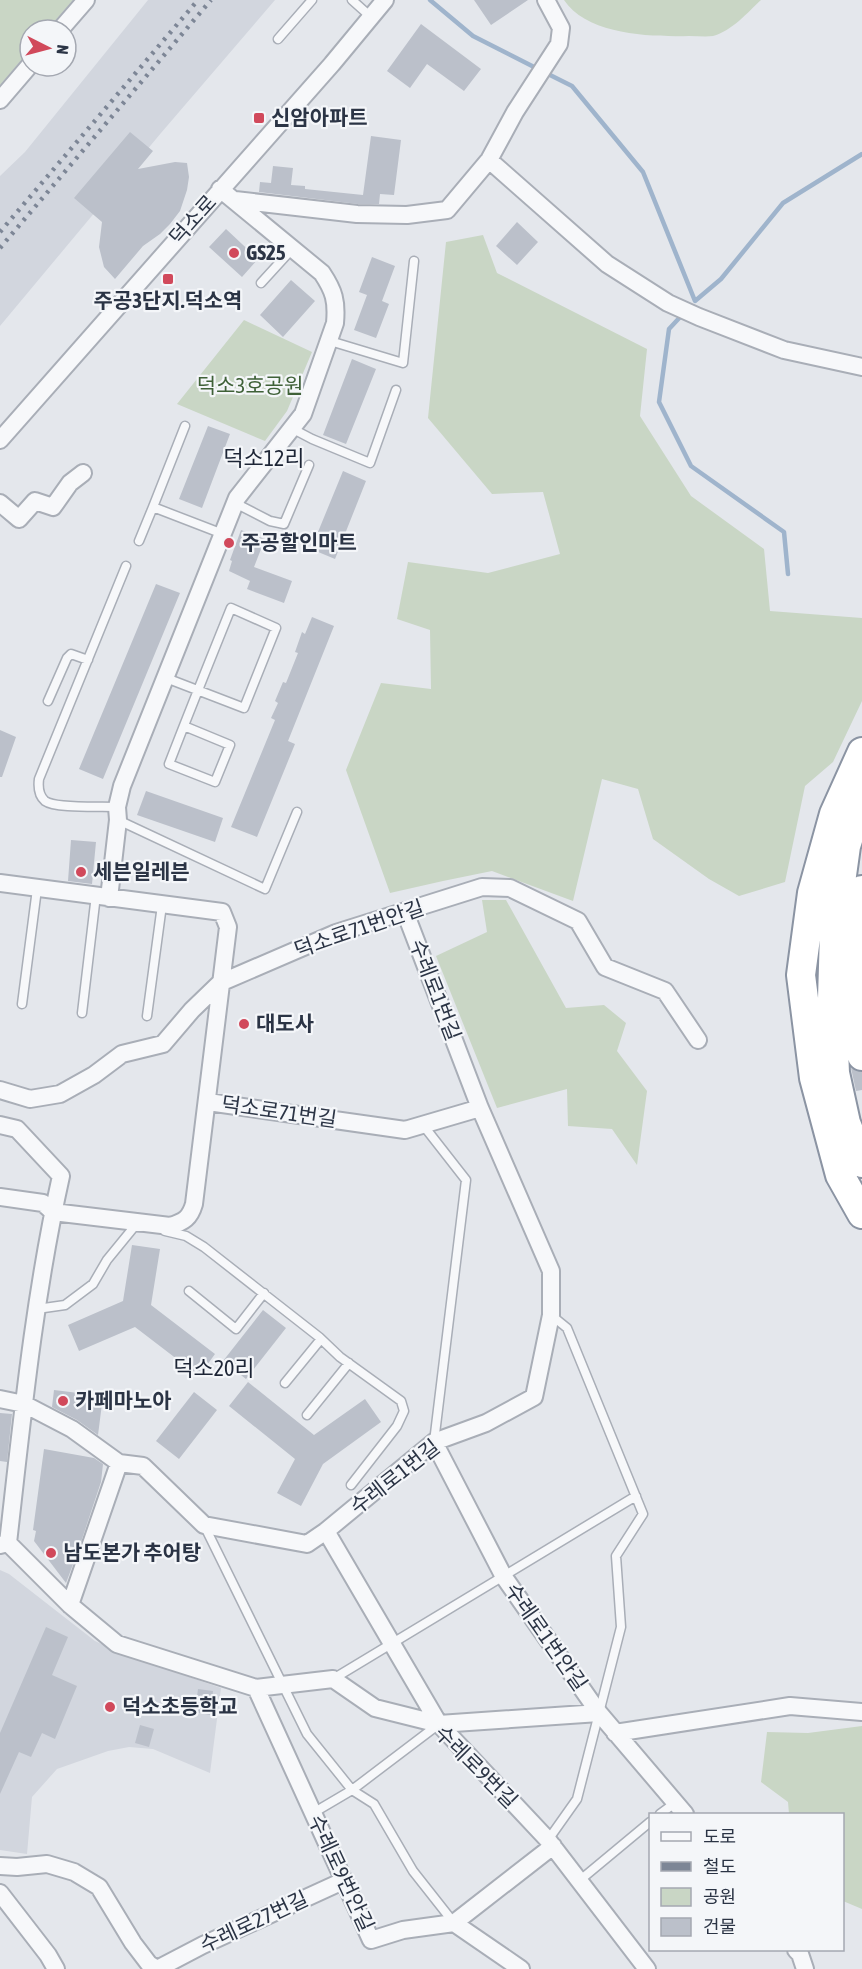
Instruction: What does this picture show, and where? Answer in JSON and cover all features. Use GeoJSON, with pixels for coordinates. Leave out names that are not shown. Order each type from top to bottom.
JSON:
{"type":"FeatureCollection","features":[{"type":"Feature","properties":{"kind":"highway"},"geometry":{"type":"LineString","coordinates":[[862,752],[834,814],[812,893],[801,975],[814,1078],[840,1175],[862,1214]]}},
{"type":"Feature","properties":{"kind":"highway"},"geometry":{"type":"LineString","coordinates":[[862,796],[846,846],[834,933],[832,999],[835,1073],[846,1123],[862,1162]]}},
{"type":"Feature","properties":{"kind":"highway"},"geometry":{"type":"LineString","coordinates":[[862,890],[856,987],[862,1056]]}},
{"type":"Feature","properties":{"kind":"street"},"geometry":{"type":"LineString","coordinates":[[70,18],[86,0]]}},
{"type":"Feature","properties":{"kind":"street","name":"덕소로"},"geometry":{"type":"LineString","coordinates":[[0,440],[7,427],[385,0]]}},
{"type":"Feature","properties":{"kind":"street"},"geometry":{"type":"LineString","coordinates":[[234,200],[357,214],[407,215],[447,210],[489,160],[515,112],[559,44],[561,28],[546,0]]}},
{"type":"Feature","properties":{"kind":"street"},"geometry":{"type":"LineString","coordinates":[[0,100],[19,78]]}},
{"type":"Feature","properties":{"kind":"street"},"geometry":{"type":"LineString","coordinates":[[489,160],[607,264],[668,303],[784,350],[862,367]]}},
{"type":"Feature","properties":{"kind":"street"},"geometry":{"type":"LineString","coordinates":[[103,896],[122,786],[237,498],[303,414],[335,323],[336,307],[333,290],[322,273],[220,189]]}},
{"type":"Feature","properties":{"kind":"street"},"geometry":{"type":"LineString","coordinates":[[0,503],[19,519],[35,501],[52,507],[70,483],[83,473]]}},
{"type":"Feature","properties":{"kind":"street"},"geometry":{"type":"LineString","coordinates":[[0,883],[222,912],[228,927],[208,1102]]}},
{"type":"Feature","properties":{"kind":"street","name":"덕소로71번안길"},"geometry":{"type":"LineString","coordinates":[[0,1090],[30,1099],[60,1094],[94,1075],[122,1054],[163,1044],[220,982],[336,933],[482,887],[510,888],[578,921],[605,967],[664,991],[698,1040]]}},
{"type":"Feature","properties":{"kind":"street","name":"수레로1번길"},"geometry":{"type":"LineString","coordinates":[[204,1525],[307,1544],[434,1442],[486,1423],[534,1397],[551,1315],[551,1271],[480,1108],[405,912]]}},
{"type":"Feature","properties":{"kind":"street","name":"덕소로71번길"},"geometry":{"type":"LineString","coordinates":[[0,1197],[43,1203],[53,1212],[170,1226],[184,1222],[191,1215],[208,1102],[405,1130],[480,1108]]}},
{"type":"Feature","properties":{"kind":"street"},"geometry":{"type":"LineString","coordinates":[[0,1125],[17,1129],[61,1176],[37,1309],[4,1544],[70,1605],[117,1644],[256,1688],[333,1679]]}},
{"type":"Feature","properties":{"kind":"street"},"geometry":{"type":"LineString","coordinates":[[0,1399],[24,1404],[72,1429],[119,1463],[143,1467],[204,1525]]}},
{"type":"Feature","properties":{"kind":"street","name":"수레로1번안길"},"geometry":{"type":"LineString","coordinates":[[434,1442],[504,1577],[599,1713],[680,1809]]}},
{"type":"Feature","properties":{"kind":"street"},"geometry":{"type":"LineString","coordinates":[[70,1605],[119,1463]]}},
{"type":"Feature","properties":{"kind":"street"},"geometry":{"type":"LineString","coordinates":[[326,1531],[439,1724],[599,1713]]}},
{"type":"Feature","properties":{"kind":"street","name":"수레로9번길"},"geometry":{"type":"LineString","coordinates":[[333,1679],[375,1708],[439,1724],[550,1843],[647,1969]]}},
{"type":"Feature","properties":{"kind":"street","name":"수레로9번안길"},"geometry":{"type":"LineString","coordinates":[[256,1688],[371,1940],[404,1930],[454,1923]]}},
{"type":"Feature","properties":{"kind":"street"},"geometry":{"type":"LineString","coordinates":[[615,1733],[790,1706],[862,1712]]}},
{"type":"Feature","properties":{"kind":"street"},"geometry":{"type":"LineString","coordinates":[[521,1969],[454,1923],[550,1843]]}},
{"type":"Feature","properties":{"kind":"street","name":"수레로27번길"},"geometry":{"type":"LineString","coordinates":[[0,1866],[17,1868],[47,1864],[74,1872],[99,1887],[133,1943],[149,1964],[157,1969],[203,1945],[343,1881]]}},
{"type":"Feature","properties":{"kind":"street"},"geometry":{"type":"LineString","coordinates":[[0,1893],[48,1955],[56,1969]]}},
{"type":"Feature","properties":{"kind":"street"},"geometry":{"type":"LineString","coordinates":[[797,1951],[806,1969]]}},
{"type":"Feature","properties":{"kind":"lane"},"geometry":{"type":"LineString","coordinates":[[278,39],[312,0]]}},
{"type":"Feature","properties":{"kind":"lane"},"geometry":{"type":"LineString","coordinates":[[352,0],[371,17]]}},
{"type":"Feature","properties":{"kind":"lane"},"geometry":{"type":"LineString","coordinates":[[261,283],[293,247]]}},
{"type":"Feature","properties":{"kind":"lane"},"geometry":{"type":"LineString","coordinates":[[330,341],[403,363],[414,261]]}},
{"type":"Feature","properties":{"kind":"lane"},"geometry":{"type":"LineString","coordinates":[[293,429],[370,463],[396,390]]}},
{"type":"Feature","properties":{"kind":"lane"},"geometry":{"type":"LineString","coordinates":[[139,541],[185,426]]}},
{"type":"Feature","properties":{"kind":"lane"},"geometry":{"type":"LineString","coordinates":[[235,503],[270,521],[284,524],[309,465]]}},
{"type":"Feature","properties":{"kind":"lane"},"geometry":{"type":"LineString","coordinates":[[153,507],[223,534]]}},
{"type":"Feature","properties":{"kind":"lane"},"geometry":{"type":"LineString","coordinates":[[126,566],[39,779],[38,790],[43,800],[54,805],[117,813],[265,889],[297,812]]}},
{"type":"Feature","properties":{"kind":"lane"},"geometry":{"type":"LineString","coordinates":[[165,678],[198,690],[244,708],[276,628],[231,608],[198,690],[169,764],[215,782],[230,745],[184,726]]}},
{"type":"Feature","properties":{"kind":"lane"},"geometry":{"type":"LineString","coordinates":[[48,701],[67,658],[71,654],[88,660]]}},
{"type":"Feature","properties":{"kind":"lane"},"geometry":{"type":"LineString","coordinates":[[22,1004],[37,889]]}},
{"type":"Feature","properties":{"kind":"lane"},"geometry":{"type":"LineString","coordinates":[[82,1013],[103,896]]}},
{"type":"Feature","properties":{"kind":"lane"},"geometry":{"type":"LineString","coordinates":[[147,1016],[162,905]]}},
{"type":"Feature","properties":{"kind":"lane"},"geometry":{"type":"LineString","coordinates":[[423,1125],[466,1180],[434,1442]]}},
{"type":"Feature","properties":{"kind":"lane"},"geometry":{"type":"LineString","coordinates":[[37,1309],[65,1305],[93,1284],[107,1260],[134,1227],[150,1227],[186,1236],[264,1293],[349,1363],[401,1401],[404,1412],[397,1426],[351,1485]]}},
{"type":"Feature","properties":{"kind":"lane"},"geometry":{"type":"LineString","coordinates":[[189,1291],[236,1329],[264,1293]]}},
{"type":"Feature","properties":{"kind":"lane"},"geometry":{"type":"LineString","coordinates":[[550,1843],[576,1799],[621,1627],[616,1556],[644,1514],[567,1328],[551,1315]]}},
{"type":"Feature","properties":{"kind":"lane"},"geometry":{"type":"LineString","coordinates":[[285,1383],[321,1339]]}},
{"type":"Feature","properties":{"kind":"lane"},"geometry":{"type":"LineString","coordinates":[[307,1415],[349,1363]]}},
{"type":"Feature","properties":{"kind":"lane"},"geometry":{"type":"LineString","coordinates":[[333,1679],[636,1496]]}},
{"type":"Feature","properties":{"kind":"lane"},"geometry":{"type":"LineString","coordinates":[[204,1525],[307,1734],[352,1790],[374,1804],[412,1871],[454,1923]]}},
{"type":"Feature","properties":{"kind":"lane"},"geometry":{"type":"LineString","coordinates":[[313,1814],[352,1790],[439,1724]]}},
{"type":"Feature","properties":{"kind":"lane"},"geometry":{"type":"LineString","coordinates":[[579,1881],[649,1824]]}},
{"type":"Feature","properties":{"kind":"shaded area"},"geometry":{"type":"Polygon","coordinates":[[[148,0],[275,0],[0,326],[0,176],[25,152],[148,0]]]}},
{"type":"Feature","properties":{"kind":"shaded area","name":"덕소초등학교"},"geometry":{"type":"Polygon","coordinates":[[[0,1570],[9,1574],[95,1641],[123,1654],[221,1688],[210,1773],[153,1749],[129,1747],[108,1751],[57,1769],[32,1797],[27,1854],[0,1850],[0,1570]]]}},
{"type":"Feature","properties":{"kind":"green space"},"geometry":{"type":"Polygon","coordinates":[[[0,0],[73,0],[57,18],[18,18],[18,64],[0,85],[0,0]]]}},
{"type":"Feature","properties":{"kind":"green space"},"geometry":{"type":"Polygon","coordinates":[[[564,0],[761,0],[739,21],[720,34],[657,36],[621,32],[588,21],[574,12],[564,0]]]}},
{"type":"Feature","properties":{"kind":"green space"},"geometry":{"type":"Polygon","coordinates":[[[483,235],[497,273],[647,349],[640,416],[691,496],[764,549],[770,611],[862,618],[862,701],[833,762],[805,786],[785,882],[739,896],[709,879],[653,839],[638,789],[602,779],[573,901],[492,871],[390,893],[346,770],[381,683],[431,689],[430,630],[397,619],[408,562],[488,573],[560,554],[543,492],[492,494],[428,418],[446,242],[483,235]]]}},
{"type":"Feature","properties":{"kind":"green space","name":"덕소3호공원"},"geometry":{"type":"Polygon","coordinates":[[[244,320],[312,352],[287,411],[265,441],[177,404],[244,320]]]}},
{"type":"Feature","properties":{"kind":"green space"},"geometry":{"type":"Polygon","coordinates":[[[482,900],[506,900],[566,1008],[604,1005],[626,1023],[617,1051],[647,1091],[637,1165],[612,1129],[568,1126],[567,1089],[497,1108],[436,956],[487,932],[482,900]]]}},
{"type":"Feature","properties":{"kind":"green space"},"geometry":{"type":"Polygon","coordinates":[[[862,1726],[862,1909],[844,1901],[844,1813],[789,1813],[788,1802],[761,1782],[767,1732],[808,1733],[862,1726]]]}},
{"type":"Feature","properties":{"kind":"building"},"geometry":{"type":"Polygon","coordinates":[[[474,0],[528,0],[491,25],[474,0]]]}},
{"type":"Feature","properties":{"kind":"building"},"geometry":{"type":"Polygon","coordinates":[[[421,24],[481,69],[464,91],[427,64],[410,88],[387,71],[421,24]]]}},
{"type":"Feature","properties":{"kind":"building"},"geometry":{"type":"Polygon","coordinates":[[[130,132],[153,151],[138,169],[175,162],[187,163],[189,177],[180,211],[160,234],[143,246],[115,279],[104,267],[99,247],[102,222],[74,198],[130,132]]]}},
{"type":"Feature","properties":{"kind":"building"},"geometry":{"type":"Polygon","coordinates":[[[371,136],[401,140],[394,195],[380,194],[379,204],[358,204],[259,192],[260,182],[271,183],[273,166],[293,168],[291,185],[305,186],[305,189],[363,195],[371,136]]]}},
{"type":"Feature","properties":{"kind":"building"},"geometry":{"type":"Polygon","coordinates":[[[517,222],[538,242],[517,265],[496,246],[517,222]]]}},
{"type":"Feature","properties":{"kind":"building"},"geometry":{"type":"Polygon","coordinates":[[[226,229],[258,259],[242,277],[209,247],[226,229]]]}},
{"type":"Feature","properties":{"kind":"building"},"geometry":{"type":"Polygon","coordinates":[[[372,257],[395,266],[382,301],[389,304],[376,338],[354,330],[367,295],[359,292],[372,257]]]}},
{"type":"Feature","properties":{"kind":"building"},"geometry":{"type":"Polygon","coordinates":[[[291,280],[315,301],[283,337],[260,315],[291,280]]]}},
{"type":"Feature","properties":{"kind":"building"},"geometry":{"type":"Polygon","coordinates":[[[352,359],[376,369],[346,444],[323,435],[352,359]]]}},
{"type":"Feature","properties":{"kind":"building"},"geometry":{"type":"Polygon","coordinates":[[[208,426],[230,434],[202,508],[179,499],[208,426]]]}},
{"type":"Feature","properties":{"kind":"building"},"geometry":{"type":"Polygon","coordinates":[[[343,471],[366,481],[335,559],[311,549],[343,471]]]}},
{"type":"Feature","properties":{"kind":"building"},"geometry":{"type":"Polygon","coordinates":[[[241,530],[265,539],[254,567],[292,581],[284,603],[247,589],[250,581],[229,571],[232,561],[230,560],[241,530]]]}},
{"type":"Feature","properties":{"kind":"building"},"geometry":{"type":"Polygon","coordinates":[[[156,584],[180,593],[103,779],[79,769],[156,584]]]}},
{"type":"Feature","properties":{"kind":"building"},"geometry":{"type":"Polygon","coordinates":[[[312,617],[334,626],[288,741],[295,744],[257,837],[231,827],[275,720],[271,718],[278,703],[275,701],[283,682],[286,683],[298,653],[295,652],[302,632],[305,634],[312,617]]]}},
{"type":"Feature","properties":{"kind":"building"},"geometry":{"type":"Polygon","coordinates":[[[0,730],[16,737],[2,777],[0,777],[0,730]]]}},
{"type":"Feature","properties":{"kind":"building"},"geometry":{"type":"Polygon","coordinates":[[[146,791],[223,818],[215,842],[137,815],[146,791]]]}},
{"type":"Feature","properties":{"kind":"building","name":"세븐일레븐"},"geometry":{"type":"Polygon","coordinates":[[[71,840],[96,842],[92,884],[68,881],[71,840]]]}},
{"type":"Feature","properties":{"kind":"building"},"geometry":{"type":"Polygon","coordinates":[[[851,1068],[862,1072],[862,1090],[856,1091],[851,1068]]]}},
{"type":"Feature","properties":{"kind":"building"},"geometry":{"type":"Polygon","coordinates":[[[132,1245],[160,1249],[151,1305],[215,1354],[199,1376],[135,1327],[79,1351],[68,1325],[123,1301],[132,1245]]]}},
{"type":"Feature","properties":{"kind":"building"},"geometry":{"type":"Polygon","coordinates":[[[263,1310],[286,1328],[246,1379],[223,1361],[263,1310]]]}},
{"type":"Feature","properties":{"kind":"building"},"geometry":{"type":"Polygon","coordinates":[[[248,1382],[314,1435],[365,1399],[381,1422],[323,1464],[301,1506],[277,1493],[295,1459],[229,1406],[248,1382]]]}},
{"type":"Feature","properties":{"kind":"building"},"geometry":{"type":"Polygon","coordinates":[[[54,1390],[103,1396],[98,1435],[77,1420],[52,1407],[54,1390]]]}},
{"type":"Feature","properties":{"kind":"building"},"geometry":{"type":"Polygon","coordinates":[[[194,1392],[217,1410],[179,1459],[156,1441],[194,1392]]]}},
{"type":"Feature","properties":{"kind":"building"},"geometry":{"type":"Polygon","coordinates":[[[0,1413],[12,1414],[7,1462],[0,1461],[0,1413]]]}},
{"type":"Feature","properties":{"kind":"building"},"geometry":{"type":"Polygon","coordinates":[[[44,1449],[94,1458],[103,1464],[101,1482],[79,1548],[67,1546],[75,1559],[66,1583],[34,1541],[36,1531],[33,1530],[44,1449]]]}},
{"type":"Feature","properties":{"kind":"building"},"geometry":{"type":"Polygon","coordinates":[[[46,1627],[68,1637],[52,1675],[77,1686],[55,1739],[42,1733],[31,1757],[19,1752],[0,1794],[0,1733],[46,1627]]]}},
{"type":"Feature","properties":{"kind":"building"},"geometry":{"type":"Polygon","coordinates":[[[198,1689],[213,1691],[210,1715],[195,1712],[198,1689]]]}},
{"type":"Feature","properties":{"kind":"building"},"geometry":{"type":"Polygon","coordinates":[[[140,1725],[154,1729],[149,1747],[135,1743],[140,1725]]]}},
{"type":"Feature","properties":{"kind":"waterway"},"geometry":{"type":"LineString","coordinates":[[430,0],[473,36],[538,69]]}},
{"type":"Feature","properties":{"kind":"waterway"},"geometry":{"type":"LineString","coordinates":[[546,73],[572,86],[643,172],[695,301],[721,279],[783,203],[862,154]]}},
{"type":"Feature","properties":{"kind":"waterway"},"geometry":{"type":"LineString","coordinates":[[682,315],[669,329],[659,402],[691,466],[784,532],[788,574]]}},
{"type":"Feature","properties":{"kind":"railway"},"geometry":{"type":"LineString","coordinates":[[0,232],[198,0]]}},
{"type":"Feature","properties":{"kind":"railway"},"geometry":{"type":"LineString","coordinates":[[0,248],[211,0]]}},
{"type":"Feature","properties":{"kind":"place","name":"신암아파트"},"geometry":{"type":"Point","coordinates":[259,118]}},
{"type":"Feature","properties":{"kind":"place","name":"GS25"},"geometry":{"type":"Point","coordinates":[234,253]}},
{"type":"Feature","properties":{"kind":"place","name":"주공3단지.덕소역"},"geometry":{"type":"Point","coordinates":[168,279]}},
{"type":"Feature","properties":{"kind":"place","name":"주공할인마트"},"geometry":{"type":"Point","coordinates":[229,543]}},
{"type":"Feature","properties":{"kind":"place","name":"세븐일레븐"},"geometry":{"type":"Point","coordinates":[81,872]}},
{"type":"Feature","properties":{"kind":"place","name":"대도사"},"geometry":{"type":"Point","coordinates":[244,1024]}},
{"type":"Feature","properties":{"kind":"place","name":"카페마노아"},"geometry":{"type":"Point","coordinates":[63,1401]}},
{"type":"Feature","properties":{"kind":"place","name":"남도본가 추어탕"},"geometry":{"type":"Point","coordinates":[51,1553]}},
{"type":"Feature","properties":{"kind":"place","name":"덕소초등학교"},"geometry":{"type":"Point","coordinates":[110,1707]}},
{"type":"Feature","properties":{"kind":"district","name":"덕소12리"},"geometry":{"type":"Point","coordinates":[264,458]}},
{"type":"Feature","properties":{"kind":"district","name":"덕소20리"},"geometry":{"type":"Point","coordinates":[214,1368]}}]}
